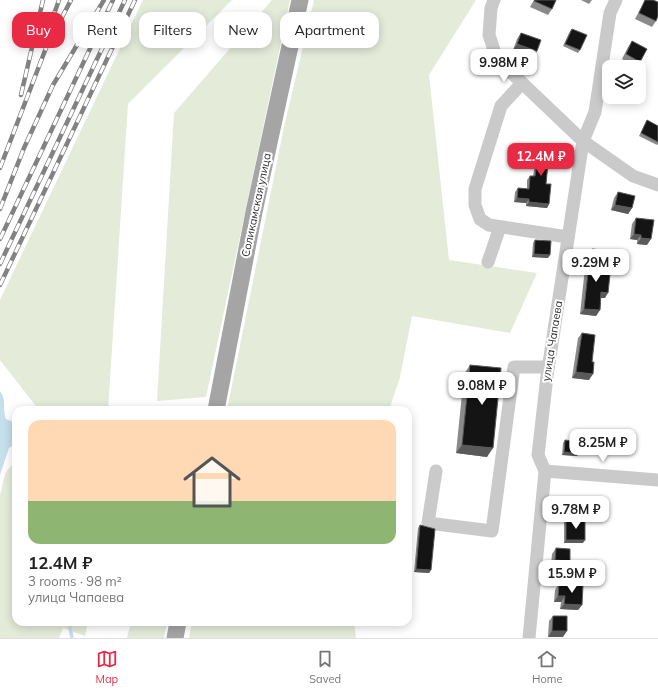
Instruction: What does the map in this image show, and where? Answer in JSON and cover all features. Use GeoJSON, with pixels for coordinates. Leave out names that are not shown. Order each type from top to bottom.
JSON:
{"type":"FeatureCollection","features":[{"type":"Feature","properties":{"kind":"main road","name":"Соликамская улица"},"geometry":{"type":"LineString","coordinates":[[217,406],[254,212],[300,0]]}},
{"type":"Feature","properties":{"kind":"main road"},"geometry":{"type":"LineString","coordinates":[[175,638],[177,626]]}},
{"type":"Feature","properties":{"kind":"street"},"geometry":{"type":"LineString","coordinates":[[494,0],[491,8],[489,35],[497,59],[583,141],[633,176],[658,185]]}},
{"type":"Feature","properties":{"kind":"street","name":"улица Чапаева"},"geometry":{"type":"LineString","coordinates":[[529,638],[545,471],[538,454],[548,367],[583,141],[595,112],[610,13],[616,0]]}},
{"type":"Feature","properties":{"kind":"street"},"geometry":{"type":"LineString","coordinates":[[522,83],[501,106],[475,189],[475,205],[480,219],[489,225],[568,237]]}},
{"type":"Feature","properties":{"kind":"street"},"geometry":{"type":"LineString","coordinates":[[488,262],[500,227]]}},
{"type":"Feature","properties":{"kind":"street"},"geometry":{"type":"LineString","coordinates":[[436,471],[428,523],[492,531],[514,367],[548,367]]}},
{"type":"Feature","properties":{"kind":"street"},"geometry":{"type":"LineString","coordinates":[[545,471],[658,480]]}},
{"type":"Feature","properties":{"kind":"green space"},"geometry":{"type":"Polygon","coordinates":[[[143,0],[232,0],[220,12],[214,12],[214,18],[206,26],[206,12],[139,12],[139,48],[184,48],[128,104],[108,406],[36,406],[0,360],[0,300],[120,48],[131,48],[131,25],[143,0]]]}},
{"type":"Feature","properties":{"kind":"green space"},"geometry":{"type":"Polygon","coordinates":[[[272,0],[290,0],[287,12],[280,12],[280,47],[206,397],[157,401],[174,113],[230,48],[272,48],[272,12],[262,12],[272,0]]]}},
{"type":"Feature","properties":{"kind":"green space"},"geometry":{"type":"Polygon","coordinates":[[[314,0],[476,0],[429,75],[449,260],[537,273],[510,333],[412,316],[400,377],[390,406],[228,406],[284,127],[303,48],[379,48],[379,12],[311,12],[314,0]]]}},
{"type":"Feature","properties":{"kind":"green space"},"geometry":{"type":"Polygon","coordinates":[[[11,466],[12,626],[87,626],[85,636],[63,628],[59,638],[0,638],[0,495],[4,477],[11,466]]]}},
{"type":"Feature","properties":{"kind":"green space"},"geometry":{"type":"Polygon","coordinates":[[[130,626],[166,626],[164,638],[127,638],[130,626]]]}},
{"type":"Feature","properties":{"kind":"green space"},"geometry":{"type":"Polygon","coordinates":[[[191,626],[354,626],[356,638],[189,638],[191,626]]]}},
{"type":"Feature","properties":{"kind":"water"},"geometry":{"type":"Polygon","coordinates":[[[0,391],[4,401],[4,412],[6,419],[12,421],[12,446],[9,448],[0,475],[0,391]]]}},
{"type":"Feature","properties":{"kind":"building"},"geometry":{"type":"Polygon","coordinates":[[[556,0],[552,9],[534,1],[556,0]]]}},
{"type":"Feature","properties":{"kind":"building"},"geometry":{"type":"Polygon","coordinates":[[[645,0],[653,0],[658,2],[658,16],[656,21],[639,13],[645,0]]]}},
{"type":"Feature","properties":{"kind":"building"},"geometry":{"type":"Polygon","coordinates":[[[572,29],[587,35],[580,50],[565,44],[572,29]]]}},
{"type":"Feature","properties":{"kind":"building"},"geometry":{"type":"Polygon","coordinates":[[[521,33],[541,40],[537,51],[517,44],[521,33]]]}},
{"type":"Feature","properties":{"kind":"building"},"geometry":{"type":"Polygon","coordinates":[[[632,41],[647,49],[641,60],[636,60],[626,54],[632,41]]]}},
{"type":"Feature","properties":{"kind":"building"},"geometry":{"type":"Polygon","coordinates":[[[647,120],[658,126],[658,142],[641,133],[647,120]]]}},
{"type":"Feature","properties":{"kind":"building"},"geometry":{"type":"Polygon","coordinates":[[[540,145],[562,149],[559,165],[548,163],[546,184],[551,184],[549,204],[529,202],[529,199],[517,198],[518,188],[529,189],[530,176],[535,176],[540,145]]]}},
{"type":"Feature","properties":{"kind":"building"},"geometry":{"type":"Polygon","coordinates":[[[618,192],[635,196],[632,208],[615,205],[618,192]]]}},
{"type":"Feature","properties":{"kind":"building"},"geometry":{"type":"Polygon","coordinates":[[[636,218],[654,220],[651,239],[641,238],[641,235],[634,234],[636,218]]]}},
{"type":"Feature","properties":{"kind":"building"},"geometry":{"type":"Polygon","coordinates":[[[535,240],[551,241],[550,255],[534,254],[535,240]]]}},
{"type":"Feature","properties":{"kind":"building"},"geometry":{"type":"Polygon","coordinates":[[[592,249],[602,250],[598,273],[610,274],[608,293],[601,292],[600,310],[584,309],[592,249]]]}},
{"type":"Feature","properties":{"kind":"building"},"geometry":{"type":"Polygon","coordinates":[[[582,333],[595,335],[592,362],[594,362],[593,374],[576,372],[582,333]]]}},
{"type":"Feature","properties":{"kind":"building"},"geometry":{"type":"Polygon","coordinates":[[[470,365],[501,368],[493,448],[462,445],[470,365]]]}},
{"type":"Feature","properties":{"kind":"building"},"geometry":{"type":"Polygon","coordinates":[[[565,440],[580,442],[579,453],[564,452],[565,440]]]}},
{"type":"Feature","properties":{"kind":"building"},"geometry":{"type":"Polygon","coordinates":[[[566,519],[585,519],[585,540],[566,540],[566,519]]]}},
{"type":"Feature","properties":{"kind":"building"},"geometry":{"type":"Polygon","coordinates":[[[420,525],[435,529],[431,570],[416,569],[420,525]]]}},
{"type":"Feature","properties":{"kind":"building"},"geometry":{"type":"Polygon","coordinates":[[[556,548],[570,549],[570,561],[555,560],[556,548]]]}},
{"type":"Feature","properties":{"kind":"building"},"geometry":{"type":"Polygon","coordinates":[[[559,584],[583,585],[582,605],[564,604],[565,596],[558,596],[559,584]]]}},
{"type":"Feature","properties":{"kind":"building"},"geometry":{"type":"Polygon","coordinates":[[[553,616],[567,616],[567,631],[552,631],[553,616]]]}},
{"type":"Feature","properties":{"kind":"waterway"},"geometry":{"type":"LineString","coordinates":[[70,626],[72,638]]}},
{"type":"Feature","properties":{"kind":"railway"},"geometry":{"type":"LineString","coordinates":[[21,95],[43,0]]}},
{"type":"Feature","properties":{"kind":"railway"},"geometry":{"type":"LineString","coordinates":[[55,12],[59,0]]}},
{"type":"Feature","properties":{"kind":"railway"},"geometry":{"type":"LineString","coordinates":[[0,168],[46,48],[71,0]]}},
{"type":"Feature","properties":{"kind":"railway"},"geometry":{"type":"LineString","coordinates":[[0,209],[24,148],[53,85],[104,0]]}},
{"type":"Feature","properties":{"kind":"railway"},"geometry":{"type":"LineString","coordinates":[[0,239],[113,0]]}},
{"type":"Feature","properties":{"kind":"railway"},"geometry":{"type":"LineString","coordinates":[[0,264],[125,0]]}},
{"type":"Feature","properties":{"kind":"railway"},"geometry":{"type":"LineString","coordinates":[[0,285],[135,0]]}}]}
